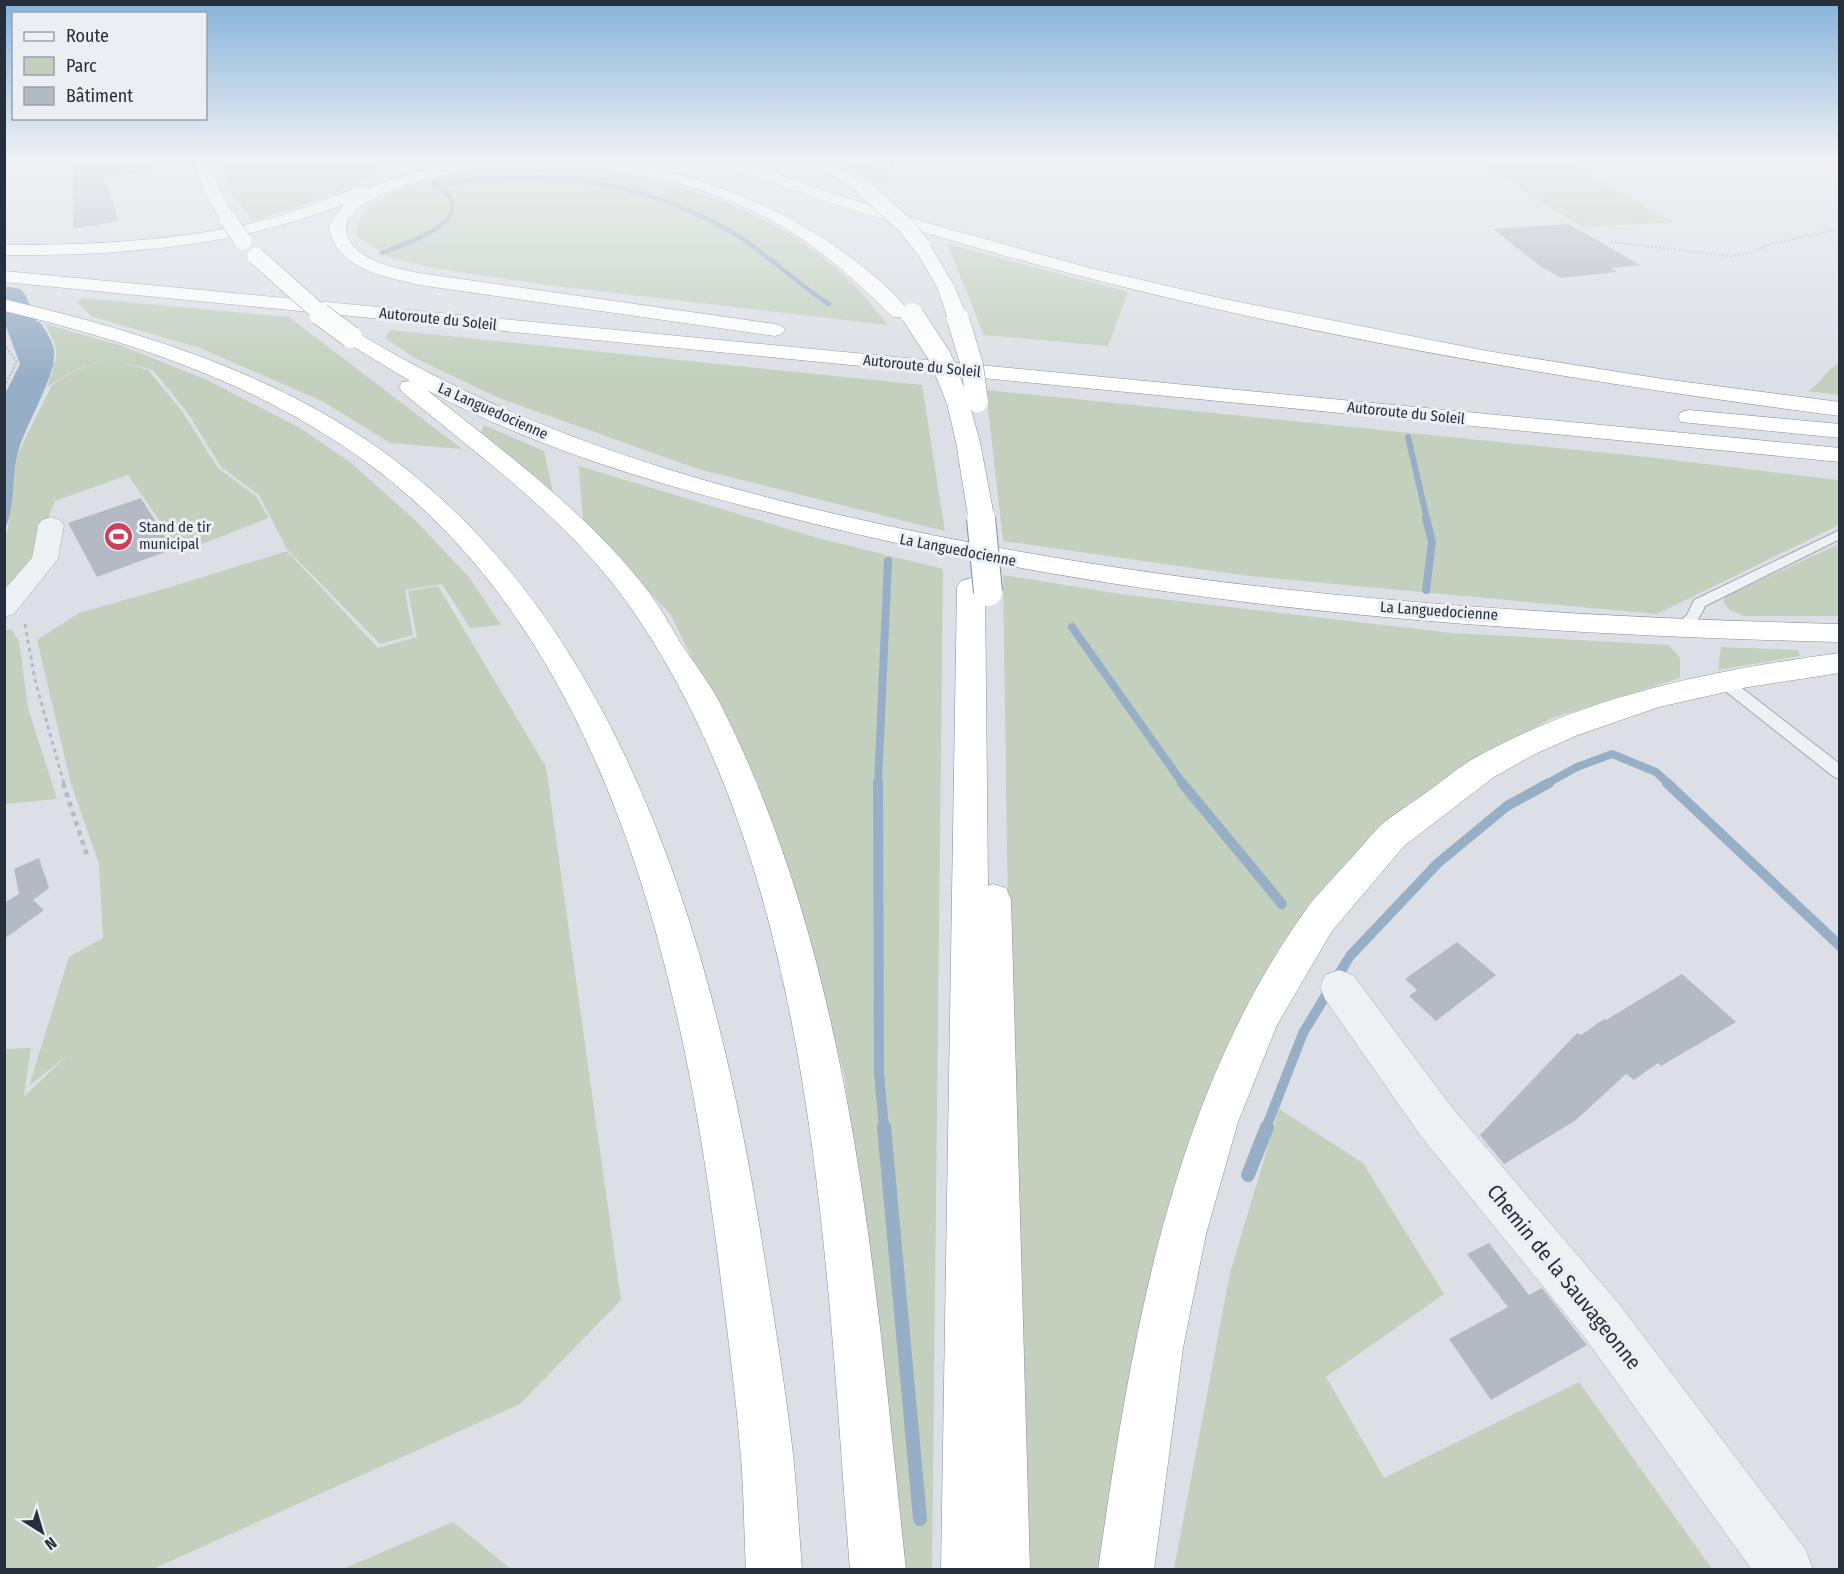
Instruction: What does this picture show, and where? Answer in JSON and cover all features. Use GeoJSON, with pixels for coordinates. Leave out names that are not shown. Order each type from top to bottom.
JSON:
{"type":"FeatureCollection","features":[{"type":"Feature","properties":{"kind":"highway","name":"La Languedocienne"},"geometry":{"type":"LineString","coordinates":[[236,230],[256,256],[307,304],[390,363],[430,383],[557,439],[708,489],[903,540],[1024,563],[1289,598],[1432,612],[1680,627],[1839,633]]}},
{"type":"Feature","properties":{"kind":"highway"},"geometry":{"type":"LineString","coordinates":[[4,250],[126,247],[195,239],[236,230]]}},
{"type":"Feature","properties":{"kind":"highway","name":"Autoroute du Soleil"},"geometry":{"type":"LineString","coordinates":[[338,230],[339,240],[355,256],[380,268],[419,279],[795,333],[416,298]]}},
{"type":"Feature","properties":{"kind":"highway","name":"Autoroute du Soleil"},"geometry":{"type":"LineString","coordinates":[[799,230],[846,260],[906,313]]}},
{"type":"Feature","properties":{"kind":"highway"},"geometry":{"type":"LineString","coordinates":[[813,230],[860,261],[892,291],[940,357],[959,399],[976,509],[980,589],[1002,1569]]}},
{"type":"Feature","properties":{"kind":"highway"},"geometry":{"type":"LineString","coordinates":[[910,230],[922,246],[946,287],[972,365],[959,399],[960,462],[976,509]]}},
{"type":"Feature","properties":{"kind":"highway"},"geometry":{"type":"LineString","coordinates":[[934,230],[1112,279],[1260,314],[1539,367],[1839,409]]}},
{"type":"Feature","properties":{"kind":"highway","name":"Autoroute du Soleil"},"geometry":{"type":"LineString","coordinates":[[4,259],[393,295]]}},
{"type":"Feature","properties":{"kind":"highway","name":"Autoroute du Soleil"},"geometry":{"type":"LineString","coordinates":[[4,276],[1839,455]]}},
{"type":"Feature","properties":{"kind":"highway"},"geometry":{"type":"LineString","coordinates":[[4,305],[111,331],[222,370],[320,419],[381,460],[469,541],[513,593],[554,656],[591,720],[632,809],[663,893],[701,1028],[732,1192],[765,1440],[774,1569]]}},
{"type":"Feature","properties":{"kind":"highway"},"geometry":{"type":"LineString","coordinates":[[351,337],[524,480],[556,509],[615,570],[663,634],[687,674],[739,779],[766,853],[789,933],[825,1093],[846,1249],[878,1569]]}},
{"type":"Feature","properties":{"kind":"highway","name":"Autoroute du Soleil"},"geometry":{"type":"LineString","coordinates":[[914,344],[985,351]]}},
{"type":"Feature","properties":{"kind":"highway"},"geometry":{"type":"LineString","coordinates":[[1033,356],[1092,361]]}},
{"type":"Feature","properties":{"kind":"highway"},"geometry":{"type":"LineString","coordinates":[[1674,416],[1839,431]]}},
{"type":"Feature","properties":{"kind":"highway"},"geometry":{"type":"LineString","coordinates":[[969,1569],[980,589]]}},
{"type":"Feature","properties":{"kind":"highway"},"geometry":{"type":"LineString","coordinates":[[1126,1569],[1154,1373],[1172,1280],[1201,1174],[1223,1105],[1249,1043],[1296,954],[1335,898],[1380,847],[1428,805],[1482,768],[1533,742],[1581,721],[1635,704],[1724,682],[1839,663]]}},
{"type":"Feature","properties":{"kind":"street"},"geometry":{"type":"LineString","coordinates":[[11,615],[45,559],[51,525]]}},
{"type":"Feature","properties":{"kind":"street","name":"Chemin de la Sauvageonne"},"geometry":{"type":"LineString","coordinates":[[1339,987],[1435,1120],[1602,1321],[1786,1569]]}},
{"type":"Feature","properties":{"kind":"lane"},"geometry":{"type":"LineString","coordinates":[[1680,627],[1693,617],[1699,603],[1839,534]]}},
{"type":"Feature","properties":{"kind":"lane"},"geometry":{"type":"LineString","coordinates":[[1724,682],[1839,773]]}},
{"type":"Feature","properties":{"kind":"path"},"geometry":{"type":"LineString","coordinates":[[1611,242],[1731,256],[1750,253],[1771,244],[1832,230]]}},
{"type":"Feature","properties":{"kind":"path"},"geometry":{"type":"LineString","coordinates":[[4,344],[17,362],[4,387]]}},
{"type":"Feature","properties":{"kind":"path"},"geometry":{"type":"LineString","coordinates":[[11,615],[25,623],[35,680],[55,754],[88,858]]}},
{"type":"Feature","properties":{"kind":"green space"},"geometry":{"type":"Polygon","coordinates":[[[358,230],[783,230],[818,254],[854,285],[888,325],[547,285],[432,268],[387,257],[357,236],[358,230]]]}},
{"type":"Feature","properties":{"kind":"green space"},"geometry":{"type":"Polygon","coordinates":[[[947,244],[1128,292],[1108,346],[984,335],[947,244]]]}},
{"type":"Feature","properties":{"kind":"green space"},"geometry":{"type":"Polygon","coordinates":[[[82,298],[289,317],[462,449],[390,443],[324,402],[200,348],[93,317],[77,303],[82,298]]]}},
{"type":"Feature","properties":{"kind":"green space"},"geometry":{"type":"Polygon","coordinates":[[[45,324],[122,346],[207,380],[300,428],[350,462],[415,520],[469,577],[501,625],[470,628],[442,584],[405,590],[413,635],[380,644],[287,549],[259,495],[221,467],[187,412],[153,370],[113,360],[148,370],[182,411],[218,468],[256,496],[269,518],[181,552],[128,475],[55,501],[32,557],[5,594],[5,535],[8,528],[17,455],[52,385],[74,371],[111,359],[74,370],[47,387],[54,368],[56,349],[45,324]]]}},
{"type":"Feature","properties":{"kind":"green space"},"geometry":{"type":"Polygon","coordinates":[[[390,330],[922,385],[945,531],[698,469],[499,398],[415,358],[385,338],[390,330]]]}},
{"type":"Feature","properties":{"kind":"green space"},"geometry":{"type":"Polygon","coordinates":[[[1839,363],[1839,395],[1808,391],[1831,369],[1839,363]]]}},
{"type":"Feature","properties":{"kind":"green space"},"geometry":{"type":"Polygon","coordinates":[[[986,390],[1647,457],[1839,480],[1839,525],[1657,614],[1248,576],[1003,541],[986,390]]]}},
{"type":"Feature","properties":{"kind":"green space"},"geometry":{"type":"Polygon","coordinates":[[[484,425],[544,451],[553,492],[481,432],[484,425]]]}},
{"type":"Feature","properties":{"kind":"green space"},"geometry":{"type":"Polygon","coordinates":[[[579,466],[818,538],[943,569],[932,1569],[902,1569],[885,1366],[844,1074],[777,836],[671,615],[583,523],[579,466]]]}},
{"type":"Feature","properties":{"kind":"green space"},"geometry":{"type":"Polygon","coordinates":[[[1839,544],[1839,616],[1744,616],[1730,610],[1723,602],[1726,596],[1839,544]]]}},
{"type":"Feature","properties":{"kind":"green space"},"geometry":{"type":"Polygon","coordinates":[[[287,551],[378,648],[417,637],[408,591],[438,586],[546,767],[621,1300],[520,1404],[153,1569],[5,1569],[5,1049],[31,1048],[24,1096],[69,1054],[29,1086],[69,957],[103,938],[99,864],[71,784],[37,640],[79,613],[287,551]]]}},
{"type":"Feature","properties":{"kind":"green space"},"geometry":{"type":"Polygon","coordinates":[[[1003,575],[1127,595],[1452,633],[1669,645],[1680,658],[1680,678],[1552,718],[1495,749],[1408,804],[1374,834],[1298,923],[1248,1005],[1199,1125],[1106,1569],[1027,1569],[1009,985],[1003,575]]]}},
{"type":"Feature","properties":{"kind":"green space"},"geometry":{"type":"Polygon","coordinates":[[[11,629],[19,641],[28,708],[57,799],[5,804],[4,631],[11,629]]]}},
{"type":"Feature","properties":{"kind":"green space"},"geometry":{"type":"Polygon","coordinates":[[[1721,647],[1798,650],[1800,656],[1718,670],[1721,647]]]}},
{"type":"Feature","properties":{"kind":"green space"},"geometry":{"type":"Polygon","coordinates":[[[1279,1109],[1363,1163],[1444,1294],[1326,1377],[1384,1478],[1579,1382],[1712,1569],[1174,1569],[1230,1273],[1279,1109]]]}},
{"type":"Feature","properties":{"kind":"green space"},"geometry":{"type":"Polygon","coordinates":[[[453,1522],[511,1569],[343,1569],[453,1522]]]}},
{"type":"Feature","properties":{"kind":"water"},"geometry":{"type":"Polygon","coordinates":[[[6,314],[40,322],[54,351],[50,375],[17,456],[12,502],[5,529],[5,406],[24,374],[27,356],[6,314]]]}},
{"type":"Feature","properties":{"kind":"building"},"geometry":{"type":"Polygon","coordinates":[[[1495,230],[1580,230],[1640,265],[1611,268],[1617,272],[1561,278],[1540,266],[1495,230]]]}},
{"type":"Feature","properties":{"kind":"building","name":"Stand de tir municipal"},"geometry":{"type":"Polygon","coordinates":[[[141,498],[173,549],[97,577],[68,523],[141,498]]]}},
{"type":"Feature","properties":{"kind":"building"},"geometry":{"type":"Polygon","coordinates":[[[39,858],[49,888],[33,900],[44,910],[4,939],[4,903],[19,894],[14,869],[39,858]]]}},
{"type":"Feature","properties":{"kind":"building"},"geometry":{"type":"Polygon","coordinates":[[[1457,942],[1496,975],[1436,1021],[1409,996],[1417,990],[1405,979],[1457,942]]]}},
{"type":"Feature","properties":{"kind":"building"},"geometry":{"type":"Polygon","coordinates":[[[1682,974],[1736,1022],[1661,1066],[1658,1063],[1634,1080],[1626,1074],[1576,1120],[1504,1164],[1480,1135],[1577,1033],[1581,1035],[1604,1019],[1606,1020],[1682,974]]]}},
{"type":"Feature","properties":{"kind":"building"},"geometry":{"type":"Polygon","coordinates":[[[1489,1243],[1529,1295],[1542,1288],[1587,1345],[1491,1400],[1449,1339],[1508,1307],[1467,1254],[1489,1243]]]}},
{"type":"Feature","properties":{"kind":"waterway"},"geometry":{"type":"LineString","coordinates":[[382,253],[433,230]]}},
{"type":"Feature","properties":{"kind":"waterway"},"geometry":{"type":"LineString","coordinates":[[729,230],[829,304]]}},
{"type":"Feature","properties":{"kind":"waterway"},"geometry":{"type":"LineString","coordinates":[[4,435],[37,364],[10,296]]}},
{"type":"Feature","properties":{"kind":"waterway"},"geometry":{"type":"LineString","coordinates":[[1408,437],[1427,519]]}},
{"type":"Feature","properties":{"kind":"waterway"},"geometry":{"type":"LineString","coordinates":[[1426,518],[1432,542],[1426,590]]}},
{"type":"Feature","properties":{"kind":"waterway"},"geometry":{"type":"LineString","coordinates":[[878,784],[888,561]]}},
{"type":"Feature","properties":{"kind":"waterway"},"geometry":{"type":"LineString","coordinates":[[1072,627],[1183,784]]}},
{"type":"Feature","properties":{"kind":"waterway"},"geometry":{"type":"LineString","coordinates":[[1546,784],[1577,767],[1612,754],[1656,772],[1669,784]]}},
{"type":"Feature","properties":{"kind":"waterway"},"geometry":{"type":"LineString","coordinates":[[1182,783],[1282,904]]}},
{"type":"Feature","properties":{"kind":"waterway"},"geometry":{"type":"LineString","coordinates":[[1266,1128],[1303,1033],[1350,956],[1438,863],[1507,806],[1549,783]]}},
{"type":"Feature","properties":{"kind":"waterway"},"geometry":{"type":"LineString","coordinates":[[1667,783],[1840,946]]}},
{"type":"Feature","properties":{"kind":"waterway"},"geometry":{"type":"LineString","coordinates":[[878,784],[879,1073],[884,1128]]}},
{"type":"Feature","properties":{"kind":"waterway"},"geometry":{"type":"LineString","coordinates":[[884,1127],[920,1519]]}},
{"type":"Feature","properties":{"kind":"waterway"},"geometry":{"type":"LineString","coordinates":[[1248,1175],[1267,1127]]}},
{"type":"Feature","properties":{"kind":"place","name":"Stand de tir municipal"},"geometry":{"type":"Point","coordinates":[118,536]}}]}
